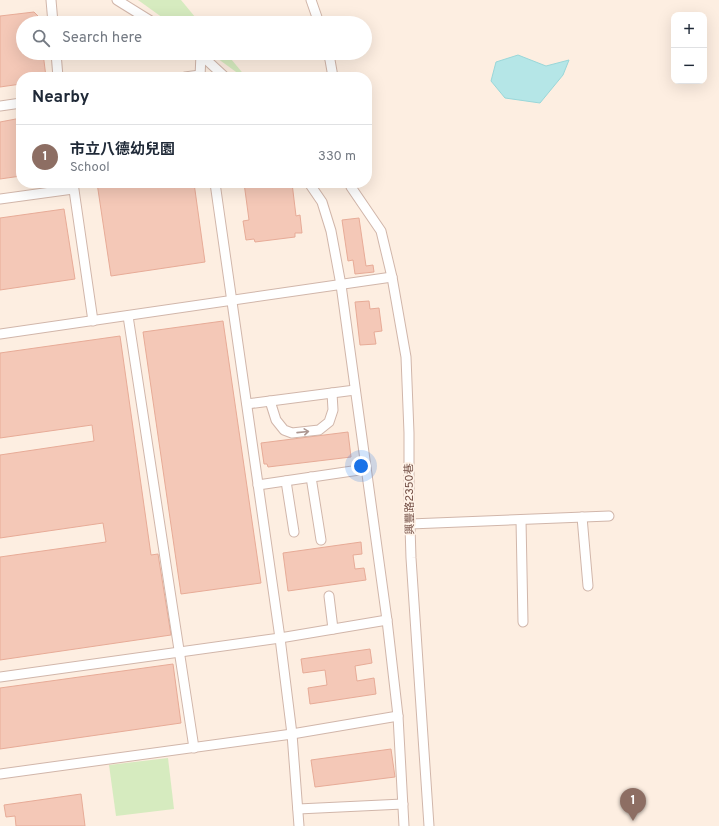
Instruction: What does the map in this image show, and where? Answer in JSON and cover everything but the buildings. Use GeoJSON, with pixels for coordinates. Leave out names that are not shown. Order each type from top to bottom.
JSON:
{"type":"FeatureCollection","features":[{"type":"Feature","properties":{"kind":"street"},"geometry":{"type":"LineString","coordinates":[[51,0],[52,16]]}},
{"type":"Feature","properties":{"kind":"street"},"geometry":{"type":"LineString","coordinates":[[117,0],[143,16]]}},
{"type":"Feature","properties":{"kind":"street"},"geometry":{"type":"LineString","coordinates":[[311,0],[317,16]]}},
{"type":"Feature","properties":{"kind":"street"},"geometry":{"type":"LineString","coordinates":[[57,60],[58,72]]}},
{"type":"Feature","properties":{"kind":"street"},"geometry":{"type":"LineString","coordinates":[[200,60],[200,72]]}},
{"type":"Feature","properties":{"kind":"street"},"geometry":{"type":"LineString","coordinates":[[207,60],[220,72]]}},
{"type":"Feature","properties":{"kind":"street"},"geometry":{"type":"LineString","coordinates":[[330,60],[332,72]]}},
{"type":"Feature","properties":{"kind":"street"},"geometry":{"type":"LineString","coordinates":[[0,106],[16,104]]}},
{"type":"Feature","properties":{"kind":"street"},"geometry":{"type":"LineString","coordinates":[[0,199],[62,188]]}},
{"type":"Feature","properties":{"kind":"street"},"geometry":{"type":"LineString","coordinates":[[73,188],[93,321]]}},
{"type":"Feature","properties":{"kind":"street"},"geometry":{"type":"LineString","coordinates":[[216,188],[280,638],[292,734],[300,826]]}},
{"type":"Feature","properties":{"kind":"street"},"geometry":{"type":"LineString","coordinates":[[312,188],[322,202],[327,217],[341,285],[387,620],[398,716],[404,826]]}},
{"type":"Feature","properties":{"kind":"street","name":"興豐路2350巷"},"geometry":{"type":"LineString","coordinates":[[352,188],[381,231],[392,277],[406,357],[411,558],[429,826]]}},
{"type":"Feature","properties":{"kind":"street"},"geometry":{"type":"LineString","coordinates":[[0,334],[392,277]]}},
{"type":"Feature","properties":{"kind":"street"},"geometry":{"type":"LineString","coordinates":[[128,316],[194,748]]}},
{"type":"Feature","properties":{"kind":"street"},"geometry":{"type":"LineString","coordinates":[[247,404],[355,390]]}},
{"type":"Feature","properties":{"kind":"street"},"geometry":{"type":"LineString","coordinates":[[270,401],[276,420],[284,430],[292,433],[319,430],[329,422],[333,410],[332,393]]}},
{"type":"Feature","properties":{"kind":"street"},"geometry":{"type":"LineString","coordinates":[[258,485],[366,469]]}},
{"type":"Feature","properties":{"kind":"street"},"geometry":{"type":"LineString","coordinates":[[310,477],[321,540]]}},
{"type":"Feature","properties":{"kind":"street"},"geometry":{"type":"LineString","coordinates":[[286,481],[294,532]]}},
{"type":"Feature","properties":{"kind":"street"},"geometry":{"type":"LineString","coordinates":[[410,524],[610,516]]}},
{"type":"Feature","properties":{"kind":"street"},"geometry":{"type":"LineString","coordinates":[[582,517],[588,586]]}},
{"type":"Feature","properties":{"kind":"street"},"geometry":{"type":"LineString","coordinates":[[521,520],[523,622]]}},
{"type":"Feature","properties":{"kind":"street"},"geometry":{"type":"LineString","coordinates":[[329,596],[333,629]]}},
{"type":"Feature","properties":{"kind":"street"},"geometry":{"type":"LineString","coordinates":[[0,677],[280,638],[387,620]]}},
{"type":"Feature","properties":{"kind":"street"},"geometry":{"type":"LineString","coordinates":[[0,774],[292,734],[398,716]]}},
{"type":"Feature","properties":{"kind":"street"},"geometry":{"type":"LineString","coordinates":[[298,809],[403,804]]}},
{"type":"Feature","properties":{"kind":"green space"},"geometry":{"type":"Polygon","coordinates":[[[138,0],[181,0],[194,16],[160,16],[138,0]]]}},
{"type":"Feature","properties":{"kind":"green space"},"geometry":{"type":"Polygon","coordinates":[[[220,60],[232,60],[242,72],[236,72],[220,60]]]}},
{"type":"Feature","properties":{"kind":"green space"},"geometry":{"type":"Polygon","coordinates":[[[168,758],[174,809],[116,816],[109,765],[168,758]]]}},
{"type":"Feature","properties":{"kind":"water"},"geometry":{"type":"Polygon","coordinates":[[[518,55],[546,66],[569,60],[563,75],[540,103],[505,98],[491,81],[496,62],[518,55]]]}},
{"type":"Feature","properties":{"kind":"place","name":"市立八德幼兒園"},"geometry":{"type":"Point","coordinates":[633,821]}}]}
